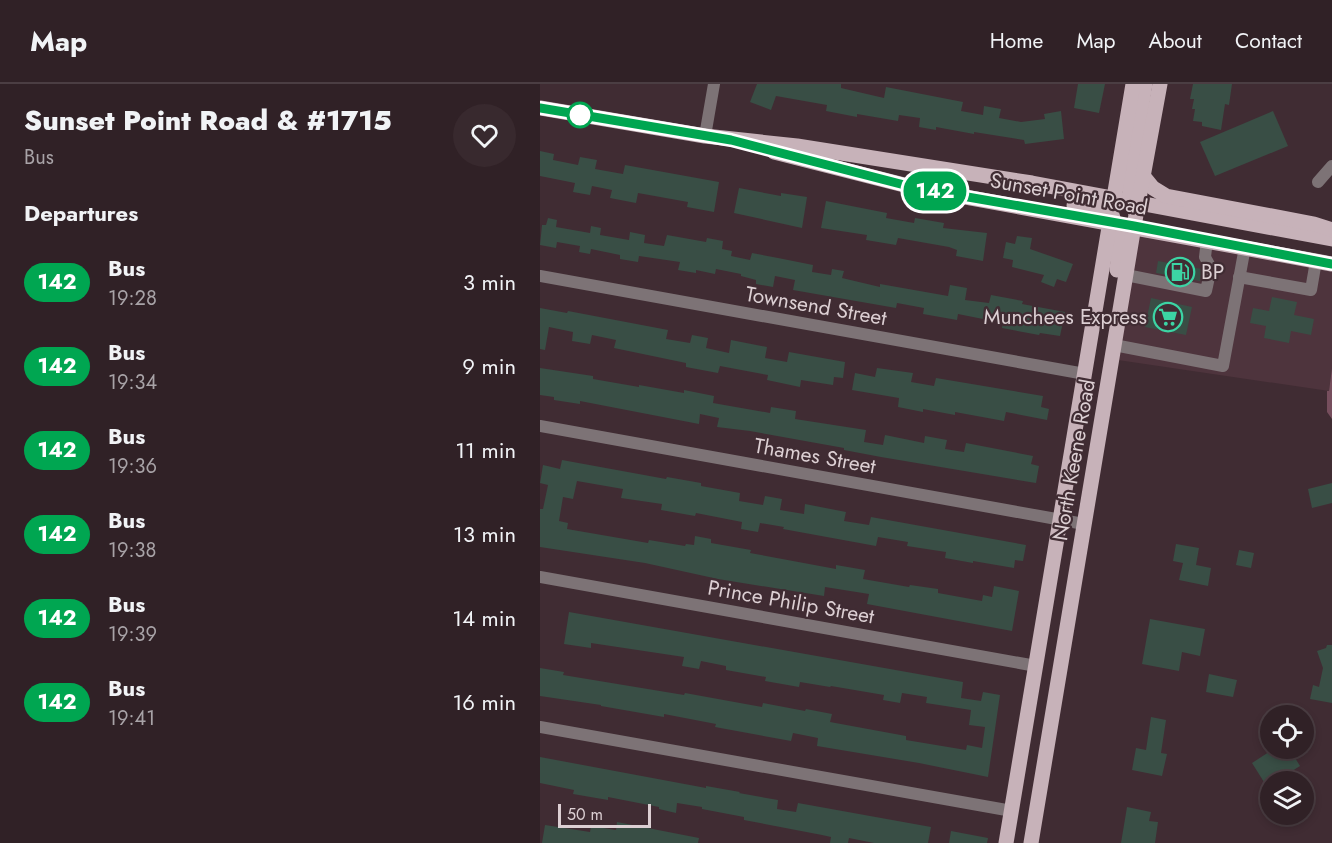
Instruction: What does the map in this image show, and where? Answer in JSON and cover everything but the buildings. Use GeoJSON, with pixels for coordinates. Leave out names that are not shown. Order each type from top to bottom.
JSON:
{"type":"FeatureCollection","features":[{"type":"Feature","properties":{"kind":"main road","name":"North Keene Road"},"geometry":{"type":"LineString","coordinates":[[1031,843],[1126,275],[1124,213],[1133,84]]}},
{"type":"Feature","properties":{"kind":"main road"},"geometry":{"type":"LineString","coordinates":[[1097,446],[1098,384],[1145,84]]}},
{"type":"Feature","properties":{"kind":"main road","name":"North Keene Road"},"geometry":{"type":"LineString","coordinates":[[1006,843],[1107,243],[1144,177],[1160,84]]}},
{"type":"Feature","properties":{"kind":"main road","name":"Sunset Point Road"},"geometry":{"type":"LineString","coordinates":[[540,108],[731,140],[797,146],[1095,195],[1152,230],[1332,264]]}},
{"type":"Feature","properties":{"kind":"main road","name":"Sunset Point Road"},"geometry":{"type":"LineString","coordinates":[[731,140],[916,188],[1124,213],[1332,242]]}},
{"type":"Feature","properties":{"kind":"main road"},"geometry":{"type":"LineString","coordinates":[[1144,177],[1153,188],[1166,196],[1314,224],[1332,230]]}},
{"type":"Feature","properties":{"kind":"street"},"geometry":{"type":"LineString","coordinates":[[705,136],[714,84]]}},
{"type":"Feature","properties":{"kind":"street"},"geometry":{"type":"LineString","coordinates":[[1318,182],[1332,166]]}},
{"type":"Feature","properties":{"kind":"street"},"geometry":{"type":"LineString","coordinates":[[1126,275],[1206,291],[1211,268],[1205,257],[1208,240]]}},
{"type":"Feature","properties":{"kind":"street"},"geometry":{"type":"LineString","coordinates":[[1114,345],[1223,366],[1245,247]]}},
{"type":"Feature","properties":{"kind":"street"},"geometry":{"type":"LineString","coordinates":[[1239,277],[1311,290],[1316,261]]}},
{"type":"Feature","properties":{"kind":"street","name":"Townsend Street"},"geometry":{"type":"LineString","coordinates":[[540,276],[1084,374]]}},
{"type":"Feature","properties":{"kind":"street","name":"Thames Street"},"geometry":{"type":"LineString","coordinates":[[540,426],[1084,524]]}},
{"type":"Feature","properties":{"kind":"street","name":"Prince Philip Street"},"geometry":{"type":"LineString","coordinates":[[540,577],[1036,666]]}},
{"type":"Feature","properties":{"kind":"street"},"geometry":{"type":"LineString","coordinates":[[540,727],[1012,811]]}},
{"type":"Feature","properties":{"kind":"shaded area"},"geometry":{"type":"Polygon","coordinates":[[[1139,235],[1332,271],[1332,368],[1329,391],[1118,360],[1139,235]]]}},
{"type":"Feature","properties":{"kind":"shaded area"},"geometry":{"type":"Polygon","coordinates":[[[1332,368],[1332,419],[1327,412],[1327,391],[1329,391],[1332,368]]]}},
{"type":"Feature","properties":{"kind":"bus line","name":"142"},"geometry":{"type":"LineString","coordinates":[[540,108],[731,140],[916,188],[1332,264]]}},
{"type":"Feature","properties":{"kind":"place","name":"BP"},"geometry":{"type":"Point","coordinates":[1180,272]}},
{"type":"Feature","properties":{"kind":"place","name":"Munchees Express"},"geometry":{"type":"Point","coordinates":[1168,317]}}]}
